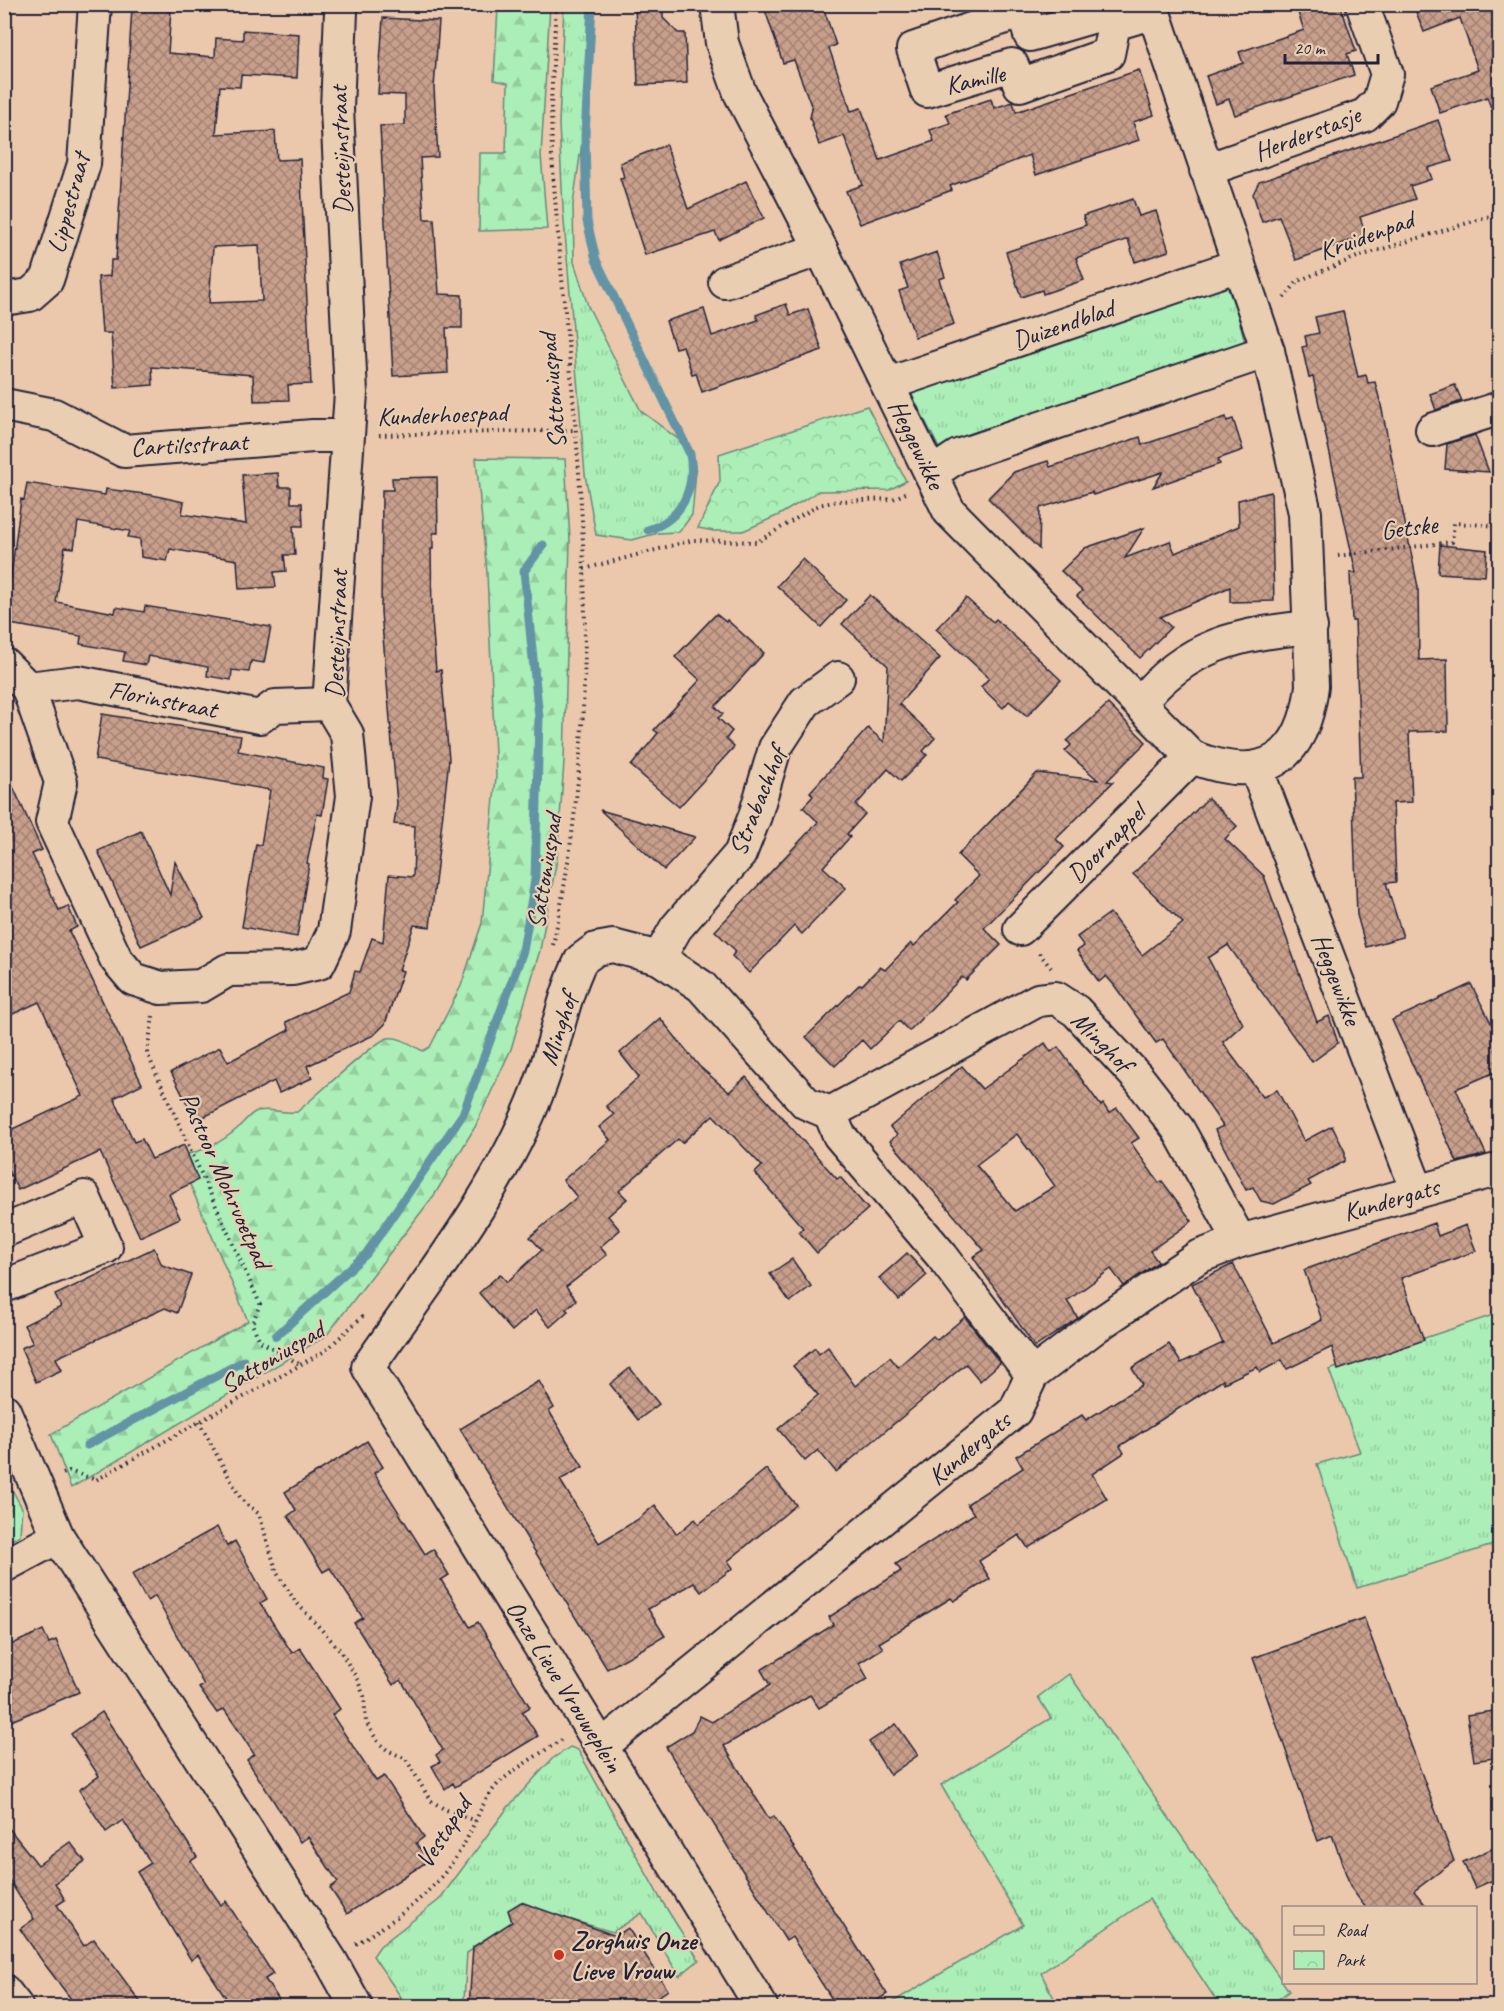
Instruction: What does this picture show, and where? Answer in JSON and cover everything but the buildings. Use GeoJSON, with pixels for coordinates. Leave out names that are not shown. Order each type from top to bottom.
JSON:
{"type":"FeatureCollection","features":[{"type":"Feature","properties":{"kind":"street","name":"Lippestraat"},"geometry":{"type":"LineString","coordinates":[[4,299],[30,294],[46,280],[84,164],[95,4]]}},
{"type":"Feature","properties":{"kind":"street","name":"Desteijnstraat"},"geometry":{"type":"LineString","coordinates":[[28,688],[61,782],[52,822],[116,959],[134,979],[161,988],[201,986],[228,970],[293,969],[319,963],[334,931],[353,796],[347,734],[329,704],[346,436],[351,393],[337,109],[341,11],[339,4]]}},
{"type":"Feature","properties":{"kind":"street","name":"Heggewikke"},"geometry":{"type":"LineString","coordinates":[[717,4],[722,43],[740,93],[821,249],[949,511],[1192,757],[1214,765],[1240,770],[1256,768],[1275,761],[1290,747],[1305,727],[1312,686],[1305,513],[1268,351],[1256,311],[1151,9]]}},
{"type":"Feature","properties":{"kind":"street","name":"Herderstasje"},"geometry":{"type":"LineString","coordinates":[[1206,170],[1365,115],[1379,101],[1387,74],[1362,4]]}},
{"type":"Feature","properties":{"kind":"street","name":"Kamille"},"geometry":{"type":"LineString","coordinates":[[1114,24],[1151,9]]}},
{"type":"Feature","properties":{"kind":"street","name":"Kamille"},"geometry":{"type":"LineString","coordinates":[[1023,11],[1030,35],[1102,14],[1114,24],[1108,54],[1020,85],[1012,65],[927,91],[913,49],[1023,11]]}},
{"type":"Feature","properties":{"kind":"street"},"geometry":{"type":"LineString","coordinates":[[725,282],[821,249]]}},
{"type":"Feature","properties":{"kind":"street","name":"Duizendblad"},"geometry":{"type":"LineString","coordinates":[[888,384],[1239,265]]}},
{"type":"Feature","properties":{"kind":"street"},"geometry":{"type":"LineString","coordinates":[[931,474],[958,456],[1268,351]]}},
{"type":"Feature","properties":{"kind":"street","name":"Cartilsstraat"},"geometry":{"type":"LineString","coordinates":[[4,405],[54,415],[124,451],[313,436],[346,436]]}},
{"type":"Feature","properties":{"kind":"street"},"geometry":{"type":"LineString","coordinates":[[1432,430],[1500,408]]}},
{"type":"Feature","properties":{"kind":"street"},"geometry":{"type":"LineString","coordinates":[[1140,704],[1157,681],[1203,650],[1254,633],[1311,627]]}},
{"type":"Feature","properties":{"kind":"street"},"geometry":{"type":"LineString","coordinates":[[4,664],[28,688]]}},
{"type":"Feature","properties":{"kind":"street","name":"Strabachhof"},"geometry":{"type":"LineString","coordinates":[[659,958],[676,928],[740,854],[775,748],[804,702],[838,678]]}},
{"type":"Feature","properties":{"kind":"street","name":"Florinstraat"},"geometry":{"type":"LineString","coordinates":[[28,688],[78,682],[260,717],[275,706],[329,704]]}},
{"type":"Feature","properties":{"kind":"street","name":"Doornappel"},"geometry":{"type":"LineString","coordinates":[[1020,929],[1192,757]]}},
{"type":"Feature","properties":{"kind":"street","name":"Heggewikke"},"geometry":{"type":"LineString","coordinates":[[1256,768],[1417,1190]]}},
{"type":"Feature","properties":{"kind":"street","name":"Minghof"},"geometry":{"type":"LineString","coordinates":[[368,1367],[461,1234],[503,1165],[538,1090],[581,960],[596,949],[612,946],[659,958],[701,986],[806,1103],[830,1113],[1038,1000],[1056,998],[1076,1011],[1139,1079],[1178,1129],[1240,1241]]}},
{"type":"Feature","properties":{"kind":"street"},"geometry":{"type":"LineString","coordinates":[[830,1113],[839,1135],[942,1256],[1032,1376]]}},
{"type":"Feature","properties":{"kind":"street","name":"Kundergats"},"geometry":{"type":"LineString","coordinates":[[595,1734],[1016,1411],[1032,1376],[1098,1325],[1198,1257],[1240,1241],[1417,1190],[1500,1169]]}},
{"type":"Feature","properties":{"kind":"street"},"geometry":{"type":"LineString","coordinates":[[4,1231],[84,1197],[106,1247],[4,1286]]}},
{"type":"Feature","properties":{"kind":"street","name":"Onze Lieve Vrouweplein"},"geometry":{"type":"LineString","coordinates":[[368,1367],[761,2007]]}},
{"type":"Feature","properties":{"kind":"street"},"geometry":{"type":"LineString","coordinates":[[8,1428],[58,1537],[331,1960],[353,2006]]}},
{"type":"Feature","properties":{"kind":"street"},"geometry":{"type":"LineString","coordinates":[[4,1566],[58,1537]]}},
{"type":"Feature","properties":{"kind":"street"},"geometry":{"type":"LineString","coordinates":[[4,1991],[16,2007]]}},
{"type":"Feature","properties":{"kind":"path","name":"Sattoniuspad"},"geometry":{"type":"LineString","coordinates":[[550,956],[576,788],[582,715],[584,570],[576,430],[552,155],[551,104],[556,4]]}},
{"type":"Feature","properties":{"kind":"path","name":"Kruidenpad"},"geometry":{"type":"LineString","coordinates":[[1256,311],[1282,300],[1298,281],[1357,257],[1500,213]]}},
{"type":"Feature","properties":{"kind":"path","name":"Kunderhoespad"},"geometry":{"type":"LineString","coordinates":[[346,436],[576,430]]}},
{"type":"Feature","properties":{"kind":"path"},"geometry":{"type":"LineString","coordinates":[[584,570],[693,540],[757,542],[819,505],[838,501],[893,499],[907,493],[931,474]]}},
{"type":"Feature","properties":{"kind":"path","name":"Getske"},"geometry":{"type":"LineString","coordinates":[[1307,560],[1452,542],[1454,523],[1500,526]]}},
{"type":"Feature","properties":{"kind":"path"},"geometry":{"type":"LineString","coordinates":[[1020,929],[1057,975],[1056,998]]}},
{"type":"Feature","properties":{"kind":"path","name":"Pastoor Mohrvoetpad"},"geometry":{"type":"LineString","coordinates":[[161,988],[148,1036],[147,1053],[260,1304],[252,1324],[260,1341],[301,1365]]}},
{"type":"Feature","properties":{"kind":"path","name":"Sattoniuspad"},"geometry":{"type":"LineString","coordinates":[[37,1487],[69,1471],[96,1480],[301,1365],[347,1333],[369,1308]]}},
{"type":"Feature","properties":{"kind":"path"},"geometry":{"type":"LineString","coordinates":[[199,1422],[241,1499],[259,1514],[278,1573],[294,1601],[340,1650],[357,1678],[364,1696],[366,1722],[378,1743],[406,1759],[430,1800],[444,1809],[475,1821]]}},
{"type":"Feature","properties":{"kind":"path","name":"Vestapad"},"geometry":{"type":"LineString","coordinates":[[331,1960],[407,1912],[432,1886],[461,1850],[475,1821],[500,1782],[595,1734]]}},
{"type":"Feature","properties":{"kind":"green space"},"geometry":{"type":"Polygon","coordinates":[[[475,5],[550,5],[541,155],[547,229],[479,231],[480,153],[506,153],[508,83],[494,80],[498,7],[475,5]]]}},
{"type":"Feature","properties":{"kind":"green space"},"geometry":{"type":"Polygon","coordinates":[[[564,5],[593,5],[594,12],[585,122],[573,204],[574,262],[588,306],[641,411],[691,449],[696,471],[692,515],[679,532],[658,533],[632,540],[596,535],[585,474],[563,209],[559,124],[564,5]]]}},
{"type":"Feature","properties":{"kind":"green space"},"geometry":{"type":"Polygon","coordinates":[[[1226,284],[1237,312],[1246,346],[940,450],[910,391],[1226,284]]]}},
{"type":"Feature","properties":{"kind":"green space"},"geometry":{"type":"Polygon","coordinates":[[[867,406],[906,481],[889,490],[819,491],[779,515],[743,531],[714,531],[698,528],[720,481],[719,454],[867,406]]]}},
{"type":"Feature","properties":{"kind":"green space"},"geometry":{"type":"Polygon","coordinates":[[[476,458],[565,459],[570,540],[564,762],[557,859],[540,950],[511,1049],[475,1127],[435,1194],[326,1336],[71,1488],[51,1434],[248,1321],[178,1156],[203,1150],[217,1143],[231,1134],[255,1112],[264,1110],[297,1112],[357,1060],[388,1038],[402,1040],[423,1051],[430,1047],[461,986],[482,923],[496,777],[487,573],[476,458]]]}},
{"type":"Feature","properties":{"kind":"green space"},"geometry":{"type":"Polygon","coordinates":[[[1499,1313],[1499,1543],[1357,1588],[1317,1464],[1360,1452],[1329,1370],[1499,1313]]]}},
{"type":"Feature","properties":{"kind":"green space"},"geometry":{"type":"Polygon","coordinates":[[[4,1475],[22,1508],[20,1535],[5,1544],[4,1475]]]}},
{"type":"Feature","properties":{"kind":"green space"},"geometry":{"type":"Polygon","coordinates":[[[1069,1674],[1289,1991],[1269,2006],[1220,2006],[1149,1899],[1041,1973],[1058,2006],[886,2006],[1023,1925],[941,1785],[1051,1718],[1038,1697],[1069,1674]]]}},
{"type":"Feature","properties":{"kind":"green space"},"geometry":{"type":"Polygon","coordinates":[[[570,1747],[578,1750],[660,1898],[699,1960],[679,1976],[642,1913],[613,1932],[534,1909],[467,1953],[464,2000],[454,2006],[407,2006],[373,1956],[380,1946],[439,1900],[509,1806],[552,1759],[570,1747]]]}},
{"type":"Feature","properties":{"kind":"waterway"},"geometry":{"type":"LineString","coordinates":[[592,4],[585,136],[587,221],[596,260],[690,454],[691,479],[684,501],[670,518],[648,530]]}},
{"type":"Feature","properties":{"kind":"waterway"},"geometry":{"type":"LineString","coordinates":[[276,1336],[366,1254],[463,1114],[523,951],[535,880],[539,717],[524,571],[543,545]]}},
{"type":"Feature","properties":{"kind":"waterway"},"geometry":{"type":"LineString","coordinates":[[87,1445],[244,1361]]}},
{"type":"Feature","properties":{"kind":"place","name":"Zorghuis Onze Lieve Vrouw"},"geometry":{"type":"Point","coordinates":[559,1955]}}]}
